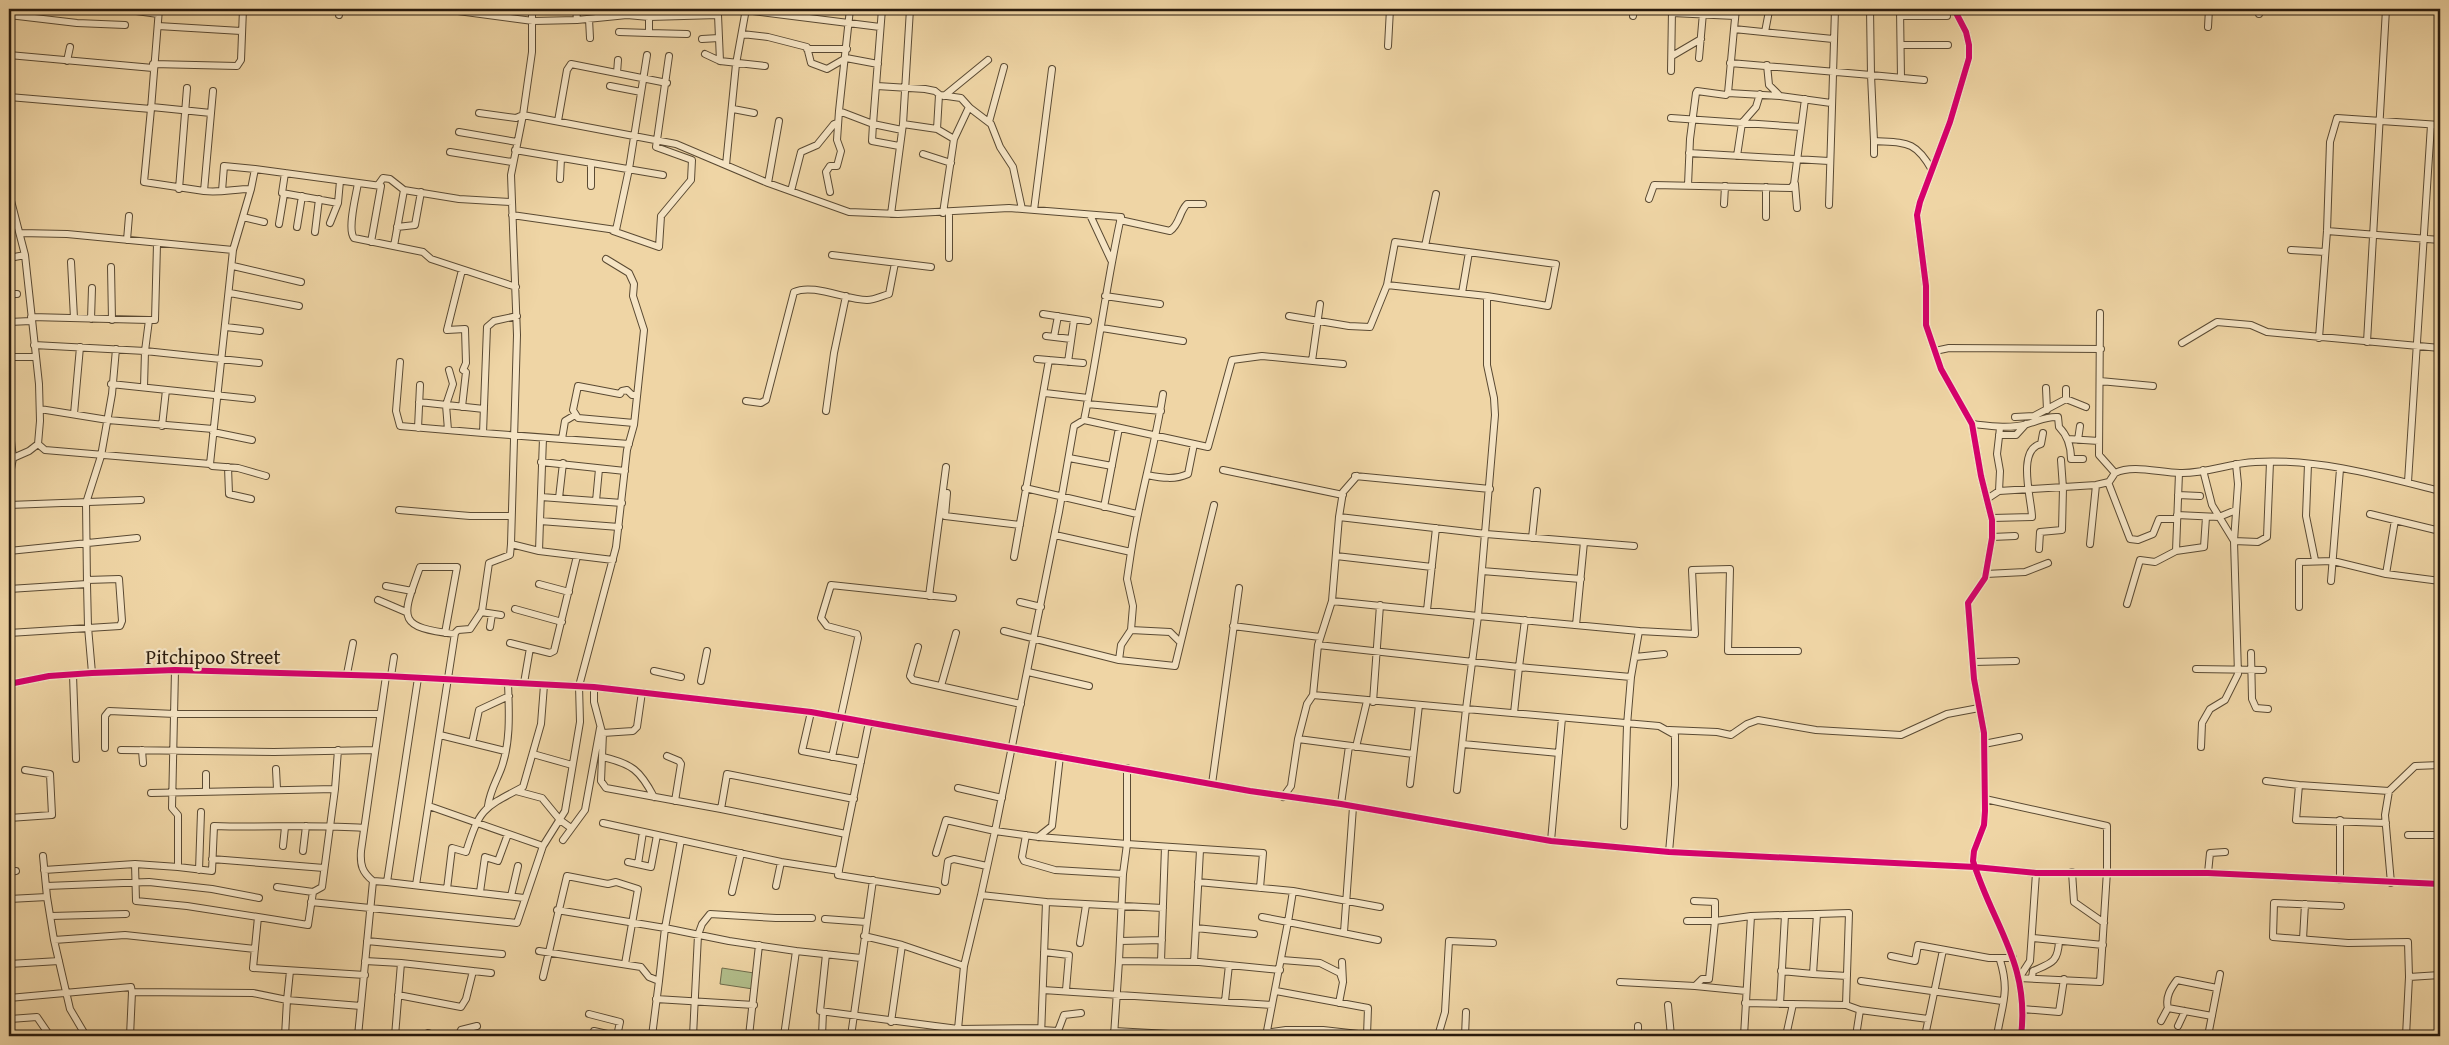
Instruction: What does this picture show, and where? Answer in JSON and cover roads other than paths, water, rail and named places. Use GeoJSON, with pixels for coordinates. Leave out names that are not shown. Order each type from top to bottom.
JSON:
{"type":"FeatureCollection","features":[{"type":"Feature","properties":{"kind":"street"},"geometry":{"type":"LineString","coordinates":[[122,9],[158,11],[144,182],[179,189],[218,193],[222,191],[252,189]]}},
{"type":"Feature","properties":{"kind":"street"},"geometry":{"type":"LineString","coordinates":[[9,55],[67,61],[153,66],[237,66],[241,60],[243,9]]}},
{"type":"Feature","properties":{"kind":"street"},"geometry":{"type":"LineString","coordinates":[[416,885],[450,678],[455,634],[458,630],[470,628],[481,612],[489,563],[510,555],[516,316],[512,162],[523,115],[532,52],[532,9]]}},
{"type":"Feature","properties":{"kind":"street"},"geometry":{"type":"LineString","coordinates":[[576,9],[578,20]]}},
{"type":"Feature","properties":{"kind":"street"},"geometry":{"type":"LineString","coordinates":[[597,9],[598,18]]}},
{"type":"Feature","properties":{"kind":"street"},"geometry":{"type":"LineString","coordinates":[[726,165],[736,64],[745,9],[880,27]]}},
{"type":"Feature","properties":{"kind":"street"},"geometry":{"type":"LineString","coordinates":[[803,17],[804,9]]}},
{"type":"Feature","properties":{"kind":"street"},"geometry":{"type":"LineString","coordinates":[[830,192],[826,172],[830,166],[837,166],[842,151],[837,140],[850,9]]}},
{"type":"Feature","properties":{"kind":"street"},"geometry":{"type":"LineString","coordinates":[[882,9],[872,141],[898,146]]}},
{"type":"Feature","properties":{"kind":"street"},"geometry":{"type":"LineString","coordinates":[[891,214],[898,146],[903,127],[910,9]]}},
{"type":"Feature","properties":{"kind":"street"},"geometry":{"type":"LineString","coordinates":[[1388,46],[1390,9]]}},
{"type":"Feature","properties":{"kind":"street"},"geometry":{"type":"LineString","coordinates":[[1728,93],[1736,9]]}},
{"type":"Feature","properties":{"kind":"street"},"geometry":{"type":"LineString","coordinates":[[1829,205],[1834,9]]}},
{"type":"Feature","properties":{"kind":"street"},"geometry":{"type":"LineString","coordinates":[[1870,9],[1874,154]]}},
{"type":"Feature","properties":{"kind":"street"},"geometry":{"type":"LineString","coordinates":[[1900,9],[1901,78]]}},
{"type":"Feature","properties":{"kind":"street"},"geometry":{"type":"LineString","coordinates":[[1954,9],[1966,32],[1969,58],[1950,122],[1917,215],[1926,286],[1926,326],[1941,369],[1972,424],[1992,518],[1992,537],[1986,574],[1968,603],[1973,662],[1984,744],[1984,825],[1974,851],[1975,868],[2013,958],[2019,978],[2023,1009],[2020,1036]]}},
{"type":"Feature","properties":{"kind":"street"},"geometry":{"type":"LineString","coordinates":[[2208,27],[2209,9]]}},
{"type":"Feature","properties":{"kind":"street"},"geometry":{"type":"LineString","coordinates":[[2366,342],[2386,9]]}},
{"type":"Feature","properties":{"kind":"street"},"geometry":{"type":"LineString","coordinates":[[458,11],[533,21],[578,20],[627,15],[649,17],[718,12],[720,62]]}},
{"type":"Feature","properties":{"kind":"street"},"geometry":{"type":"LineString","coordinates":[[1671,71],[1672,11],[1735,16]]}},
{"type":"Feature","properties":{"kind":"street"},"geometry":{"type":"LineString","coordinates":[[1764,32],[1769,11]]}},
{"type":"Feature","properties":{"kind":"street"},"geometry":{"type":"LineString","coordinates":[[1700,58],[1703,13]]}},
{"type":"Feature","properties":{"kind":"street"},"geometry":{"type":"LineString","coordinates":[[9,15],[77,23],[125,25]]}},
{"type":"Feature","properties":{"kind":"street"},"geometry":{"type":"LineString","coordinates":[[1900,16],[1947,16]]}},
{"type":"Feature","properties":{"kind":"street"},"geometry":{"type":"LineString","coordinates":[[649,17],[649,33]]}},
{"type":"Feature","properties":{"kind":"street"},"geometry":{"type":"LineString","coordinates":[[589,19],[590,38]]}},
{"type":"Feature","properties":{"kind":"street"},"geometry":{"type":"LineString","coordinates":[[158,26],[241,31]]}},
{"type":"Feature","properties":{"kind":"street"},"geometry":{"type":"LineString","coordinates":[[1734,29],[1833,39]]}},
{"type":"Feature","properties":{"kind":"street"},"geometry":{"type":"LineString","coordinates":[[619,32],[687,34]]}},
{"type":"Feature","properties":{"kind":"street"},"geometry":{"type":"LineString","coordinates":[[742,34],[768,37],[807,49],[847,49]]}},
{"type":"Feature","properties":{"kind":"street"},"geometry":{"type":"LineString","coordinates":[[9,44],[10,35]]}},
{"type":"Feature","properties":{"kind":"street"},"geometry":{"type":"LineString","coordinates":[[702,39],[719,38]]}},
{"type":"Feature","properties":{"kind":"street"},"geometry":{"type":"LineString","coordinates":[[1672,56],[1701,39]]}},
{"type":"Feature","properties":{"kind":"street"},"geometry":{"type":"LineString","coordinates":[[1901,45],[1948,45]]}},
{"type":"Feature","properties":{"kind":"street"},"geometry":{"type":"LineString","coordinates":[[67,61],[70,47]]}},
{"type":"Feature","properties":{"kind":"street"},"geometry":{"type":"LineString","coordinates":[[807,49],[811,63],[827,69],[846,58],[878,64]]}},
{"type":"Feature","properties":{"kind":"street"},"geometry":{"type":"LineString","coordinates":[[705,54],[720,62],[765,66]]}},
{"type":"Feature","properties":{"kind":"street"},"geometry":{"type":"LineString","coordinates":[[613,231],[618,226],[647,55]]}},
{"type":"Feature","properties":{"kind":"street"},"geometry":{"type":"LineString","coordinates":[[512,215],[613,231],[659,247],[661,216],[691,180],[692,160],[656,147],[667,83],[669,56]]}},
{"type":"Feature","properties":{"kind":"street"},"geometry":{"type":"LineString","coordinates":[[617,73],[618,60]]}},
{"type":"Feature","properties":{"kind":"street"},"geometry":{"type":"LineString","coordinates":[[937,129],[942,95],[988,60]]}},
{"type":"Feature","properties":{"kind":"street"},"geometry":{"type":"LineString","coordinates":[[558,120],[567,70],[571,64],[667,83]]}},
{"type":"Feature","properties":{"kind":"street"},"geometry":{"type":"LineString","coordinates":[[1730,64],[1924,80]]}},
{"type":"Feature","properties":{"kind":"street"},"geometry":{"type":"LineString","coordinates":[[1767,66],[1769,84],[1780,96]]}},
{"type":"Feature","properties":{"kind":"street"},"geometry":{"type":"LineString","coordinates":[[989,122],[1004,67]]}},
{"type":"Feature","properties":{"kind":"street"},"geometry":{"type":"LineString","coordinates":[[1034,210],[1052,70]]}},
{"type":"Feature","properties":{"kind":"street"},"geometry":{"type":"LineString","coordinates":[[610,86],[641,92]]}},
{"type":"Feature","properties":{"kind":"street"},"geometry":{"type":"LineString","coordinates":[[877,86],[935,91],[942,95],[961,98],[969,107],[989,122],[1000,147],[1013,167],[1022,209]]}},
{"type":"Feature","properties":{"kind":"street"},"geometry":{"type":"LineString","coordinates":[[179,189],[187,88]]}},
{"type":"Feature","properties":{"kind":"street"},"geometry":{"type":"LineString","coordinates":[[204,191],[213,91]]}},
{"type":"Feature","properties":{"kind":"street"},"geometry":{"type":"LineString","coordinates":[[1688,185],[1689,153],[1696,92],[1726,95],[1728,93],[1760,94],[1831,103]]}},
{"type":"Feature","properties":{"kind":"street"},"geometry":{"type":"LineString","coordinates":[[1737,156],[1742,123],[1756,107],[1760,94]]}},
{"type":"Feature","properties":{"kind":"street"},"geometry":{"type":"LineString","coordinates":[[9,97],[211,113]]}},
{"type":"Feature","properties":{"kind":"street"},"geometry":{"type":"LineString","coordinates":[[1796,208],[1794,183],[1805,99]]}},
{"type":"Feature","properties":{"kind":"street"},"geometry":{"type":"LineString","coordinates":[[949,258],[946,213],[954,139],[969,107]]}},
{"type":"Feature","properties":{"kind":"street"},"geometry":{"type":"LineString","coordinates":[[732,109],[754,112]]}},
{"type":"Feature","properties":{"kind":"street"},"geometry":{"type":"LineString","coordinates":[[839,111],[873,124],[937,129],[954,139]]}},
{"type":"Feature","properties":{"kind":"street"},"geometry":{"type":"LineString","coordinates":[[479,113],[516,118],[523,115],[558,120],[676,144],[768,184],[849,212],[891,214],[1022,209],[1120,218],[1120,220],[1170,230],[1176,227],[1183,208],[1187,204],[1203,204]]}},
{"type":"Feature","properties":{"kind":"street"},"geometry":{"type":"LineString","coordinates":[[1671,118],[1801,127]]}},
{"type":"Feature","properties":{"kind":"street"},"geometry":{"type":"LineString","coordinates":[[2319,338],[2327,231],[2330,142],[2337,118],[2440,126]]}},
{"type":"Feature","properties":{"kind":"street"},"geometry":{"type":"LineString","coordinates":[[768,184],[779,121]]}},
{"type":"Feature","properties":{"kind":"street"},"geometry":{"type":"LineString","coordinates":[[791,191],[801,152],[817,145],[834,124],[838,123]]}},
{"type":"Feature","properties":{"kind":"street"},"geometry":{"type":"LineString","coordinates":[[2408,482],[2431,125]]}},
{"type":"Feature","properties":{"kind":"street"},"geometry":{"type":"LineString","coordinates":[[459,132],[517,142]]}},
{"type":"Feature","properties":{"kind":"street"},"geometry":{"type":"LineString","coordinates":[[1874,141],[1904,143],[1915,147],[1922,153],[1932,170]]}},
{"type":"Feature","properties":{"kind":"street"},"geometry":{"type":"LineString","coordinates":[[515,150],[663,175]]}},
{"type":"Feature","properties":{"kind":"street"},"geometry":{"type":"LineString","coordinates":[[450,152],[512,162]]}},
{"type":"Feature","properties":{"kind":"street"},"geometry":{"type":"LineString","coordinates":[[1689,153],[1829,161]]}},
{"type":"Feature","properties":{"kind":"street"},"geometry":{"type":"LineString","coordinates":[[922,154],[951,163]]}},
{"type":"Feature","properties":{"kind":"street"},"geometry":{"type":"LineString","coordinates":[[560,179],[561,158]]}},
{"type":"Feature","properties":{"kind":"street"},"geometry":{"type":"LineString","coordinates":[[591,163],[591,186]]}},
{"type":"Feature","properties":{"kind":"street"},"geometry":{"type":"LineString","coordinates":[[222,191],[224,166],[381,186],[371,242]]}},
{"type":"Feature","properties":{"kind":"street"},"geometry":{"type":"LineString","coordinates":[[210,464],[233,266],[233,250],[252,189],[255,169]]}},
{"type":"Feature","properties":{"kind":"street"},"geometry":{"type":"LineString","coordinates":[[279,224],[285,173]]}},
{"type":"Feature","properties":{"kind":"street"},"geometry":{"type":"LineString","coordinates":[[378,185],[383,178],[390,179],[404,190],[459,199],[512,202]]}},
{"type":"Feature","properties":{"kind":"street"},"geometry":{"type":"LineString","coordinates":[[330,224],[338,203],[340,181]]}},
{"type":"Feature","properties":{"kind":"street"},"geometry":{"type":"LineString","coordinates":[[358,183],[351,234],[354,238],[423,252],[431,259],[516,287]]}},
{"type":"Feature","properties":{"kind":"street"},"geometry":{"type":"LineString","coordinates":[[1649,199],[1654,185],[1791,188],[1794,183]]}},
{"type":"Feature","properties":{"kind":"street"},"geometry":{"type":"LineString","coordinates":[[1724,204],[1725,186]]}},
{"type":"Feature","properties":{"kind":"street"},"geometry":{"type":"LineString","coordinates":[[1766,188],[1766,217]]}},
{"type":"Feature","properties":{"kind":"street"},"geometry":{"type":"LineString","coordinates":[[394,246],[404,190]]}},
{"type":"Feature","properties":{"kind":"street"},"geometry":{"type":"LineString","coordinates":[[397,227],[415,225],[421,192]]}},
{"type":"Feature","properties":{"kind":"street"},"geometry":{"type":"LineString","coordinates":[[9,193],[11,210],[20,233],[25,255],[40,408],[38,444],[29,452],[12,458]]}},
{"type":"Feature","properties":{"kind":"street"},"geometry":{"type":"LineString","coordinates":[[284,194],[338,203]]}},
{"type":"Feature","properties":{"kind":"street"},"geometry":{"type":"LineString","coordinates":[[1425,246],[1436,194]]}},
{"type":"Feature","properties":{"kind":"street"},"geometry":{"type":"LineString","coordinates":[[297,226],[302,196]]}},
{"type":"Feature","properties":{"kind":"street"},"geometry":{"type":"LineString","coordinates":[[315,232],[319,199]]}},
{"type":"Feature","properties":{"kind":"street"},"geometry":{"type":"LineString","coordinates":[[1090,214],[1111,260]]}},
{"type":"Feature","properties":{"kind":"street"},"geometry":{"type":"LineString","coordinates":[[127,240],[129,216]]}},
{"type":"Feature","properties":{"kind":"street"},"geometry":{"type":"LineString","coordinates":[[243,217],[264,222]]}},
{"type":"Feature","properties":{"kind":"street"},"geometry":{"type":"LineString","coordinates":[[1084,420],[1102,328],[1111,260],[1120,220]]}},
{"type":"Feature","properties":{"kind":"street"},"geometry":{"type":"LineString","coordinates":[[9,226],[17,226]]}},
{"type":"Feature","properties":{"kind":"street"},"geometry":{"type":"LineString","coordinates":[[2327,231],[2440,240]]}},
{"type":"Feature","properties":{"kind":"street"},"geometry":{"type":"LineString","coordinates":[[20,233],[67,234],[233,250]]}},
{"type":"Feature","properties":{"kind":"street"},"geometry":{"type":"LineString","coordinates":[[1289,316],[1318,322],[1370,328],[1387,285],[1394,242],[1556,264],[1548,306],[1487,296],[1387,285]]}},
{"type":"Feature","properties":{"kind":"street"},"geometry":{"type":"LineString","coordinates":[[9,322],[31,319],[74,318],[155,320],[157,244]]}},
{"type":"Feature","properties":{"kind":"street"},"geometry":{"type":"LineString","coordinates":[[2292,250],[2325,252]]}},
{"type":"Feature","properties":{"kind":"street"},"geometry":{"type":"LineString","coordinates":[[1462,293],[1469,252]]}},
{"type":"Feature","properties":{"kind":"street"},"geometry":{"type":"LineString","coordinates":[[9,258],[25,255]]}},
{"type":"Feature","properties":{"kind":"street"},"geometry":{"type":"LineString","coordinates":[[832,255],[931,267]]}},
{"type":"Feature","properties":{"kind":"street"},"geometry":{"type":"LineString","coordinates":[[312,902],[517,923],[543,846],[565,811],[580,722],[579,686],[613,560],[629,444],[638,396],[644,330],[633,296],[634,284],[629,274],[606,259]]}},
{"type":"Feature","properties":{"kind":"street"},"geometry":{"type":"LineString","coordinates":[[71,262],[74,318]]}},
{"type":"Feature","properties":{"kind":"street"},"geometry":{"type":"LineString","coordinates":[[746,401],[761,403],[766,400],[794,292],[798,290],[868,300],[889,294],[895,263]]}},
{"type":"Feature","properties":{"kind":"street"},"geometry":{"type":"LineString","coordinates":[[233,266],[301,282]]}},
{"type":"Feature","properties":{"kind":"street"},"geometry":{"type":"LineString","coordinates":[[111,267],[112,320]]}},
{"type":"Feature","properties":{"kind":"street"},"geometry":{"type":"LineString","coordinates":[[462,270],[447,330],[465,329],[466,363],[463,370],[466,372],[462,407]]}},
{"type":"Feature","properties":{"kind":"street"},"geometry":{"type":"LineString","coordinates":[[92,288],[92,319]]}},
{"type":"Feature","properties":{"kind":"street"},"geometry":{"type":"LineString","coordinates":[[230,293],[299,306]]}},
{"type":"Feature","properties":{"kind":"street"},"geometry":{"type":"LineString","coordinates":[[9,294],[17,294]]}},
{"type":"Feature","properties":{"kind":"street"},"geometry":{"type":"LineString","coordinates":[[826,411],[834,353],[846,296]]}},
{"type":"Feature","properties":{"kind":"street"},"geometry":{"type":"LineString","coordinates":[[1105,296],[1160,304]]}},
{"type":"Feature","properties":{"kind":"street"},"geometry":{"type":"LineString","coordinates":[[1457,790],[1478,616],[1495,415],[1494,398],[1487,365],[1487,296]]}},
{"type":"Feature","properties":{"kind":"street"},"geometry":{"type":"LineString","coordinates":[[1312,361],[1320,304]]}},
{"type":"Feature","properties":{"kind":"street"},"geometry":{"type":"LineString","coordinates":[[2100,313],[2099,455],[2115,473]]}},
{"type":"Feature","properties":{"kind":"street"},"geometry":{"type":"LineString","coordinates":[[1043,314],[1074,320],[1088,320]]}},
{"type":"Feature","properties":{"kind":"street"},"geometry":{"type":"LineString","coordinates":[[483,433],[487,327],[494,321],[516,316]]}},
{"type":"Feature","properties":{"kind":"street"},"geometry":{"type":"LineString","coordinates":[[1054,337],[1058,316]]}},
{"type":"Feature","properties":{"kind":"street"},"geometry":{"type":"LineString","coordinates":[[144,387],[145,351],[149,320]]}},
{"type":"Feature","properties":{"kind":"street"},"geometry":{"type":"LineString","coordinates":[[1068,362],[1074,320]]}},
{"type":"Feature","properties":{"kind":"street"},"geometry":{"type":"LineString","coordinates":[[2182,343],[2217,322],[2251,325],[2266,332],[2440,348]]}},
{"type":"Feature","properties":{"kind":"street"},"geometry":{"type":"LineString","coordinates":[[226,327],[260,331]]}},
{"type":"Feature","properties":{"kind":"street"},"geometry":{"type":"LineString","coordinates":[[1102,328],[1183,341]]}},
{"type":"Feature","properties":{"kind":"street"},"geometry":{"type":"LineString","coordinates":[[1046,336],[1071,339]]}},
{"type":"Feature","properties":{"kind":"street"},"geometry":{"type":"LineString","coordinates":[[34,345],[145,351],[259,363]]}},
{"type":"Feature","properties":{"kind":"street"},"geometry":{"type":"LineString","coordinates":[[74,414],[80,347]]}},
{"type":"Feature","properties":{"kind":"street"},"geometry":{"type":"LineString","coordinates":[[1935,351],[1950,348],[2100,349]]}},
{"type":"Feature","properties":{"kind":"street"},"geometry":{"type":"LineString","coordinates":[[92,673],[88,627],[86,502],[101,456],[108,420],[116,349]]}},
{"type":"Feature","properties":{"kind":"street"},"geometry":{"type":"LineString","coordinates":[[958,1029],[964,966],[982,895],[1002,798],[1010,746],[1028,672],[1055,536],[1074,426],[1084,420],[1208,447],[1232,360],[1262,356],[1342,364]]}},
{"type":"Feature","properties":{"kind":"street"},"geometry":{"type":"LineString","coordinates":[[9,358],[34,357]]}},
{"type":"Feature","properties":{"kind":"street"},"geometry":{"type":"LineString","coordinates":[[1037,358],[1083,364]]}},
{"type":"Feature","properties":{"kind":"street"},"geometry":{"type":"LineString","coordinates":[[1014,557],[1025,488],[1045,393],[1049,360]]}},
{"type":"Feature","properties":{"kind":"street"},"geometry":{"type":"LineString","coordinates":[[400,362],[396,411],[400,426],[629,444]]}},
{"type":"Feature","properties":{"kind":"street"},"geometry":{"type":"LineString","coordinates":[[448,430],[446,405],[453,384],[449,370]]}},
{"type":"Feature","properties":{"kind":"street"},"geometry":{"type":"LineString","coordinates":[[2100,381],[2153,386]]}},
{"type":"Feature","properties":{"kind":"street"},"geometry":{"type":"LineString","coordinates":[[112,384],[252,399]]}},
{"type":"Feature","properties":{"kind":"street"},"geometry":{"type":"LineString","coordinates":[[453,384],[465,386]]}},
{"type":"Feature","properties":{"kind":"street"},"geometry":{"type":"LineString","coordinates":[[418,428],[420,385]]}},
{"type":"Feature","properties":{"kind":"street"},"geometry":{"type":"LineString","coordinates":[[634,423],[578,418],[573,410],[578,386],[620,394],[622,391],[627,390],[632,395],[638,396]]}},
{"type":"Feature","properties":{"kind":"street"},"geometry":{"type":"LineString","coordinates":[[2046,388],[2047,416]]}},
{"type":"Feature","properties":{"kind":"street"},"geometry":{"type":"LineString","coordinates":[[2066,389],[2066,399]]}},
{"type":"Feature","properties":{"kind":"street"},"geometry":{"type":"LineString","coordinates":[[162,426],[166,390]]}},
{"type":"Feature","properties":{"kind":"street"},"geometry":{"type":"LineString","coordinates":[[1045,393],[1161,411]]}},
{"type":"Feature","properties":{"kind":"street"},"geometry":{"type":"LineString","coordinates":[[1119,660],[1121,645],[1131,630],[1133,606],[1127,579],[1137,514],[1157,436],[1163,394]]}},
{"type":"Feature","properties":{"kind":"street"},"geometry":{"type":"LineString","coordinates":[[2015,417],[2034,416],[2066,399],[2086,407]]}},
{"type":"Feature","properties":{"kind":"street"},"geometry":{"type":"LineString","coordinates":[[419,402],[484,410]]}},
{"type":"Feature","properties":{"kind":"street"},"geometry":{"type":"LineString","coordinates":[[40,408],[108,420],[213,430],[252,440]]}},
{"type":"Feature","properties":{"kind":"street"},"geometry":{"type":"LineString","coordinates":[[562,439],[565,421],[575,415]]}},
{"type":"Feature","properties":{"kind":"street"},"geometry":{"type":"LineString","coordinates":[[1999,431],[2047,416],[2058,417],[2059,427],[2066,433],[2071,448],[2071,459],[2083,459]]}},
{"type":"Feature","properties":{"kind":"street"},"geometry":{"type":"LineString","coordinates":[[1972,424],[2016,435],[2026,424]]}},
{"type":"Feature","properties":{"kind":"street"},"geometry":{"type":"LineString","coordinates":[[9,425],[12,458],[9,480]]}},
{"type":"Feature","properties":{"kind":"street"},"geometry":{"type":"LineString","coordinates":[[2078,440],[2080,426]]}},
{"type":"Feature","properties":{"kind":"street"},"geometry":{"type":"LineString","coordinates":[[1104,507],[1119,428]]}},
{"type":"Feature","properties":{"kind":"street"},"geometry":{"type":"LineString","coordinates":[[1999,431],[1997,454],[2000,471],[1999,491]]}},
{"type":"Feature","properties":{"kind":"street"},"geometry":{"type":"LineString","coordinates":[[1992,518],[2032,517],[2027,490],[2031,452],[2034,447],[2041,444],[2043,433]]}},
{"type":"Feature","properties":{"kind":"street"},"geometry":{"type":"LineString","coordinates":[[539,551],[542,438]]}},
{"type":"Feature","properties":{"kind":"street"},"geometry":{"type":"LineString","coordinates":[[2068,439],[2099,441]]}},
{"type":"Feature","properties":{"kind":"street"},"geometry":{"type":"LineString","coordinates":[[38,444],[45,450],[210,464],[212,466],[238,468],[266,476]]}},
{"type":"Feature","properties":{"kind":"street"},"geometry":{"type":"LineString","coordinates":[[1148,475],[1180,478],[1188,474],[1194,444]]}},
{"type":"Feature","properties":{"kind":"street"},"geometry":{"type":"LineString","coordinates":[[1069,458],[1112,466]]}},
{"type":"Feature","properties":{"kind":"street"},"geometry":{"type":"LineString","coordinates":[[2039,549],[2040,532],[2062,530],[2063,488],[2061,460]]}},
{"type":"Feature","properties":{"kind":"street"},"geometry":{"type":"LineString","coordinates":[[541,462],[625,471]]}},
{"type":"Feature","properties":{"kind":"street"},"geometry":{"type":"LineString","coordinates":[[1987,499],[1999,491],[2096,485],[2108,482],[2115,473],[2130,470],[2180,474],[2236,464],[2270,462],[2308,464],[2340,469],[2408,482],[2440,491]]}},
{"type":"Feature","properties":{"kind":"street"},"geometry":{"type":"LineString","coordinates":[[2234,541],[2258,542],[2267,537],[2270,462]]}},
{"type":"Feature","properties":{"kind":"street"},"geometry":{"type":"LineString","coordinates":[[559,498],[563,463]]}},
{"type":"Feature","properties":{"kind":"street"},"geometry":{"type":"LineString","coordinates":[[2201,747],[2202,722],[2210,709],[2224,700],[2234,682],[2238,669],[2234,541],[2238,484],[2236,464]]}},
{"type":"Feature","properties":{"kind":"street"},"geometry":{"type":"LineString","coordinates":[[2308,464],[2306,516],[2315,560]]}},
{"type":"Feature","properties":{"kind":"street"},"geometry":{"type":"LineString","coordinates":[[228,467],[229,494],[251,500]]}},
{"type":"Feature","properties":{"kind":"street"},"geometry":{"type":"LineString","coordinates":[[929,596],[946,467]]}},
{"type":"Feature","properties":{"kind":"street"},"geometry":{"type":"LineString","coordinates":[[596,501],[599,469]]}},
{"type":"Feature","properties":{"kind":"street"},"geometry":{"type":"LineString","coordinates":[[2331,581],[2340,469]]}},
{"type":"Feature","properties":{"kind":"street"},"geometry":{"type":"LineString","coordinates":[[1223,470],[1343,496]]}},
{"type":"Feature","properties":{"kind":"street"},"geometry":{"type":"LineString","coordinates":[[2204,470],[2212,505],[2234,541]]}},
{"type":"Feature","properties":{"kind":"street"},"geometry":{"type":"LineString","coordinates":[[2176,552],[2180,474]]}},
{"type":"Feature","properties":{"kind":"street"},"geometry":{"type":"LineString","coordinates":[[1284,797],[1291,786],[1298,739],[1307,704],[1313,695],[1318,645],[1332,601],[1339,517],[1343,496],[1355,476],[1490,489]]}},
{"type":"Feature","properties":{"kind":"street"},"geometry":{"type":"LineString","coordinates":[[948,477],[945,516],[1020,525]]}},
{"type":"Feature","properties":{"kind":"street"},"geometry":{"type":"LineString","coordinates":[[2108,482],[2130,539],[2138,540],[2153,534],[2160,519],[2219,517],[2236,510]]}},
{"type":"Feature","properties":{"kind":"street"},"geometry":{"type":"LineString","coordinates":[[2090,544],[2096,485]]}},
{"type":"Feature","properties":{"kind":"street"},"geometry":{"type":"LineString","coordinates":[[1025,488],[1137,514]]}},
{"type":"Feature","properties":{"kind":"street"},"geometry":{"type":"LineString","coordinates":[[1532,538],[1537,491]]}},
{"type":"Feature","properties":{"kind":"street"},"geometry":{"type":"LineString","coordinates":[[2178,495],[2200,496]]}},
{"type":"Feature","properties":{"kind":"street"},"geometry":{"type":"LineString","coordinates":[[541,497],[622,503]]}},
{"type":"Feature","properties":{"kind":"street"},"geometry":{"type":"LineString","coordinates":[[9,505],[141,500]]}},
{"type":"Feature","properties":{"kind":"street"},"geometry":{"type":"LineString","coordinates":[[1004,631],[1119,660],[1175,666],[1214,505]]}},
{"type":"Feature","properties":{"kind":"street"},"geometry":{"type":"LineString","coordinates":[[399,510],[470,516],[511,516]]}},
{"type":"Feature","properties":{"kind":"street"},"geometry":{"type":"LineString","coordinates":[[2370,514],[2440,531]]}},
{"type":"Feature","properties":{"kind":"street"},"geometry":{"type":"LineString","coordinates":[[1339,517],[1486,534],[1634,546]]}},
{"type":"Feature","properties":{"kind":"street"},"geometry":{"type":"LineString","coordinates":[[2128,604],[2140,560],[2155,562],[2176,552],[2204,547],[2206,517]]}},
{"type":"Feature","properties":{"kind":"street"},"geometry":{"type":"LineString","coordinates":[[2386,574],[2395,520]]}},
{"type":"Feature","properties":{"kind":"street"},"geometry":{"type":"LineString","coordinates":[[540,521],[619,527]]}},
{"type":"Feature","properties":{"kind":"street"},"geometry":{"type":"LineString","coordinates":[[1427,610],[1436,528]]}},
{"type":"Feature","properties":{"kind":"street"},"geometry":{"type":"LineString","coordinates":[[1055,536],[1131,552]]}},
{"type":"Feature","properties":{"kind":"street"},"geometry":{"type":"LineString","coordinates":[[1992,537],[2014,536]]}},
{"type":"Feature","properties":{"kind":"street"},"geometry":{"type":"LineString","coordinates":[[9,551],[137,538]]}},
{"type":"Feature","properties":{"kind":"street"},"geometry":{"type":"LineString","coordinates":[[1576,625],[1584,542]]}},
{"type":"Feature","properties":{"kind":"street"},"geometry":{"type":"LineString","coordinates":[[511,544],[539,551],[613,560]]}},
{"type":"Feature","properties":{"kind":"street"},"geometry":{"type":"LineString","coordinates":[[510,643],[550,653],[554,651],[577,556]]}},
{"type":"Feature","properties":{"kind":"street"},"geometry":{"type":"LineString","coordinates":[[1336,556],[1432,567]]}},
{"type":"Feature","properties":{"kind":"street"},"geometry":{"type":"LineString","coordinates":[[2299,607],[2299,562],[2315,560],[2333,561],[2386,574],[2440,581]]}},
{"type":"Feature","properties":{"kind":"street"},"geometry":{"type":"LineString","coordinates":[[1986,574],[2025,572],[2048,563]]}},
{"type":"Feature","properties":{"kind":"street"},"geometry":{"type":"LineString","coordinates":[[445,633],[457,566],[420,567],[406,612],[410,621],[416,627],[445,633],[455,634]]}},
{"type":"Feature","properties":{"kind":"street"},"geometry":{"type":"LineString","coordinates":[[1332,601],[1639,631],[1695,634],[1692,570],[1730,569],[1728,651],[1798,651]]}},
{"type":"Feature","properties":{"kind":"street"},"geometry":{"type":"LineString","coordinates":[[1482,571],[1580,579]]}},
{"type":"Feature","properties":{"kind":"street"},"geometry":{"type":"LineString","coordinates":[[9,589],[87,582],[112,577],[119,579],[122,621],[120,626],[9,633]]}},
{"type":"Feature","properties":{"kind":"street"},"geometry":{"type":"LineString","coordinates":[[539,584],[569,592]]}},
{"type":"Feature","properties":{"kind":"street"},"geometry":{"type":"LineString","coordinates":[[832,757],[839,717],[858,638],[857,634],[827,626],[820,618],[831,585],[953,598]]}},
{"type":"Feature","properties":{"kind":"street"},"geometry":{"type":"LineString","coordinates":[[386,586],[412,591]]}},
{"type":"Feature","properties":{"kind":"street"},"geometry":{"type":"LineString","coordinates":[[1212,784],[1239,588]]}},
{"type":"Feature","properties":{"kind":"street"},"geometry":{"type":"LineString","coordinates":[[378,600],[406,612]]}},
{"type":"Feature","properties":{"kind":"street"},"geometry":{"type":"LineString","coordinates":[[1020,602],[1040,607]]}},
{"type":"Feature","properties":{"kind":"street"},"geometry":{"type":"LineString","coordinates":[[1341,804],[1353,747],[1370,702],[1380,605]]}},
{"type":"Feature","properties":{"kind":"street"},"geometry":{"type":"LineString","coordinates":[[515,609],[562,622]]}},
{"type":"Feature","properties":{"kind":"street"},"geometry":{"type":"LineString","coordinates":[[481,612],[501,615]]}},
{"type":"Feature","properties":{"kind":"street"},"geometry":{"type":"LineString","coordinates":[[490,627],[492,614]]}},
{"type":"Feature","properties":{"kind":"street"},"geometry":{"type":"LineString","coordinates":[[1514,713],[1525,620]]}},
{"type":"Feature","properties":{"kind":"street"},"geometry":{"type":"LineString","coordinates":[[1233,626],[1320,637]]}},
{"type":"Feature","properties":{"kind":"street"},"geometry":{"type":"LineString","coordinates":[[1131,630],[1170,632],[1180,642]]}},
{"type":"Feature","properties":{"kind":"street"},"geometry":{"type":"LineString","coordinates":[[1624,826],[1627,725],[1631,677],[1639,631]]}},
{"type":"Feature","properties":{"kind":"street"},"geometry":{"type":"LineString","coordinates":[[941,686],[956,634]]}},
{"type":"Feature","properties":{"kind":"street"},"geometry":{"type":"LineString","coordinates":[[347,674],[353,643]]}},
{"type":"Feature","properties":{"kind":"street"},"geometry":{"type":"LineString","coordinates":[[1318,645],[1631,677]]}},
{"type":"Feature","properties":{"kind":"street"},"geometry":{"type":"LineString","coordinates":[[918,647],[911,679],[1021,704]]}},
{"type":"Feature","properties":{"kind":"street"},"geometry":{"type":"LineString","coordinates":[[524,683],[530,648]]}},
{"type":"Feature","properties":{"kind":"street"},"geometry":{"type":"LineString","coordinates":[[701,681],[708,652]]}},
{"type":"Feature","properties":{"kind":"street"},"geometry":{"type":"LineString","coordinates":[[2251,653],[2252,699],[2256,708],[2268,709]]}},
{"type":"Feature","properties":{"kind":"street"},"geometry":{"type":"LineString","coordinates":[[1635,657],[1664,654]]}},
{"type":"Feature","properties":{"kind":"street"},"geometry":{"type":"LineString","coordinates":[[358,1036],[372,909],[373,881],[360,866],[380,714],[394,658]]}},
{"type":"Feature","properties":{"kind":"street"},"geometry":{"type":"LineString","coordinates":[[1973,662],[2016,662]]}},
{"type":"Feature","properties":{"kind":"street"},"geometry":{"type":"LineString","coordinates":[[2196,668],[2263,670]]}},
{"type":"Feature","properties":{"kind":"street"},"geometry":{"type":"LineString","coordinates":[[175,670],[172,808],[178,815],[178,867]]}},
{"type":"Feature","properties":{"kind":"street","name":"Pitchipoo Street"},"geometry":{"type":"LineString","coordinates":[[9,684],[49,676],[175,670],[450,678],[594,687],[811,712],[1010,746],[1284,797],[1341,804],[1551,841],[1669,852],[1975,868],[2036,873],[2106,871],[2208,873],[2440,884]]}},
{"type":"Feature","properties":{"kind":"street"},"geometry":{"type":"LineString","coordinates":[[654,670],[681,677]]}},
{"type":"Feature","properties":{"kind":"street"},"geometry":{"type":"LineString","coordinates":[[1028,672],[1089,686]]}},
{"type":"Feature","properties":{"kind":"street"},"geometry":{"type":"LineString","coordinates":[[73,675],[76,759]]}},
{"type":"Feature","properties":{"kind":"street"},"geometry":{"type":"LineString","coordinates":[[387,882],[418,678]]}},
{"type":"Feature","properties":{"kind":"street"},"geometry":{"type":"LineString","coordinates":[[488,806],[490,788],[501,768],[504,751],[509,719],[508,682]]}},
{"type":"Feature","properties":{"kind":"street"},"geometry":{"type":"LineString","coordinates":[[447,889],[452,848],[466,852],[476,822],[488,806],[523,787],[541,724],[544,685]]}},
{"type":"Feature","properties":{"kind":"street"},"geometry":{"type":"LineString","coordinates":[[594,687],[594,702],[602,731],[603,757],[601,781],[606,788],[846,834]]}},
{"type":"Feature","properties":{"kind":"street"},"geometry":{"type":"LineString","coordinates":[[602,731],[632,731],[637,727],[642,692]]}},
{"type":"Feature","properties":{"kind":"street"},"geometry":{"type":"LineString","coordinates":[[1313,695],[1370,702],[1419,704],[1627,725],[1659,726],[1675,735],[1675,786],[1669,852]]}},
{"type":"Feature","properties":{"kind":"street"},"geometry":{"type":"LineString","coordinates":[[472,743],[479,710],[509,696]]}},
{"type":"Feature","properties":{"kind":"street"},"geometry":{"type":"LineString","coordinates":[[1410,784],[1419,704]]}},
{"type":"Feature","properties":{"kind":"street"},"geometry":{"type":"LineString","coordinates":[[1666,730],[1717,732],[1732,735],[1747,724],[1758,720],[1816,730],[1900,736],[1947,714],[1979,708]]}},
{"type":"Feature","properties":{"kind":"street"},"geometry":{"type":"LineString","coordinates":[[105,748],[106,716],[110,711],[175,714],[380,714]]}},
{"type":"Feature","properties":{"kind":"street"},"geometry":{"type":"LineString","coordinates":[[811,712],[802,751],[861,762]]}},
{"type":"Feature","properties":{"kind":"street"},"geometry":{"type":"LineString","coordinates":[[1551,841],[1562,718]]}},
{"type":"Feature","properties":{"kind":"street"},"geometry":{"type":"LineString","coordinates":[[869,722],[838,875],[937,891]]}},
{"type":"Feature","properties":{"kind":"street"},"geometry":{"type":"LineString","coordinates":[[563,840],[584,810],[602,731]]}},
{"type":"Feature","properties":{"kind":"street"},"geometry":{"type":"LineString","coordinates":[[440,735],[504,751]]}},
{"type":"Feature","properties":{"kind":"street"},"geometry":{"type":"LineString","coordinates":[[1984,744],[2019,737]]}},
{"type":"Feature","properties":{"kind":"street"},"geometry":{"type":"LineString","coordinates":[[1298,739],[1413,754]]}},
{"type":"Feature","properties":{"kind":"street"},"geometry":{"type":"LineString","coordinates":[[1463,744],[1559,753]]}},
{"type":"Feature","properties":{"kind":"street"},"geometry":{"type":"LineString","coordinates":[[121,750],[274,752],[375,750]]}},
{"type":"Feature","properties":{"kind":"street"},"geometry":{"type":"LineString","coordinates":[[142,750],[143,763]]}},
{"type":"Feature","properties":{"kind":"street"},"geometry":{"type":"LineString","coordinates":[[277,887],[313,892],[322,887],[335,789],[338,750]]}},
{"type":"Feature","properties":{"kind":"street"},"geometry":{"type":"LineString","coordinates":[[533,754],[572,764]]}},
{"type":"Feature","properties":{"kind":"street"},"geometry":{"type":"LineString","coordinates":[[666,756],[680,761],[681,764],[675,801]]}},
{"type":"Feature","properties":{"kind":"street"},"geometry":{"type":"LineString","coordinates":[[1038,837],[1052,826],[1060,756]]}},
{"type":"Feature","properties":{"kind":"street"},"geometry":{"type":"LineString","coordinates":[[603,757],[628,764],[645,780],[654,797]]}},
{"type":"Feature","properties":{"kind":"street"},"geometry":{"type":"LineString","coordinates":[[2391,882],[2386,823],[2389,791],[2415,766],[2440,766]]}},
{"type":"Feature","properties":{"kind":"street"},"geometry":{"type":"LineString","coordinates":[[1127,768],[1126,844],[1114,1034],[1207,1036]]}},
{"type":"Feature","properties":{"kind":"street"},"geometry":{"type":"LineString","coordinates":[[276,769],[277,789]]}},
{"type":"Feature","properties":{"kind":"street"},"geometry":{"type":"LineString","coordinates":[[9,818],[52,815],[50,774],[25,770]]}},
{"type":"Feature","properties":{"kind":"street"},"geometry":{"type":"LineString","coordinates":[[206,774],[206,792]]}},
{"type":"Feature","properties":{"kind":"street"},"geometry":{"type":"LineString","coordinates":[[721,809],[727,774],[854,799]]}},
{"type":"Feature","properties":{"kind":"street"},"geometry":{"type":"LineString","coordinates":[[2266,780],[2299,785],[2389,791]]}},
{"type":"Feature","properties":{"kind":"street"},"geometry":{"type":"LineString","coordinates":[[2299,785],[2296,820],[2386,823]]}},
{"type":"Feature","properties":{"kind":"street"},"geometry":{"type":"LineString","coordinates":[[958,788],[1002,798]]}},
{"type":"Feature","properties":{"kind":"street"},"geometry":{"type":"LineString","coordinates":[[151,793],[335,789]]}},
{"type":"Feature","properties":{"kind":"street"},"geometry":{"type":"LineString","coordinates":[[516,791],[542,798],[560,820],[571,828]]}},
{"type":"Feature","properties":{"kind":"street"},"geometry":{"type":"LineString","coordinates":[[1985,799],[2107,826],[2100,982],[2032,977],[2019,978]]}},
{"type":"Feature","properties":{"kind":"street"},"geometry":{"type":"LineString","coordinates":[[429,806],[543,846]]}},
{"type":"Feature","properties":{"kind":"street"},"geometry":{"type":"LineString","coordinates":[[1344,932],[1353,807]]}},
{"type":"Feature","properties":{"kind":"street"},"geometry":{"type":"LineString","coordinates":[[199,870],[201,812]]}},
{"type":"Feature","properties":{"kind":"street"},"geometry":{"type":"LineString","coordinates":[[936,853],[946,820],[1026,836],[1200,850],[1263,853],[1260,888]]}},
{"type":"Feature","properties":{"kind":"street"},"geometry":{"type":"LineString","coordinates":[[2340,820],[2340,880]]}},
{"type":"Feature","properties":{"kind":"street"},"geometry":{"type":"LineString","coordinates":[[603,823],[781,862],[839,871]]}},
{"type":"Feature","properties":{"kind":"street"},"geometry":{"type":"LineString","coordinates":[[44,870],[135,864],[212,871],[214,826],[285,827],[330,825],[364,828]]}},
{"type":"Feature","properties":{"kind":"street"},"geometry":{"type":"LineString","coordinates":[[303,851],[306,826]]}},
{"type":"Feature","properties":{"kind":"street"},"geometry":{"type":"LineString","coordinates":[[283,846],[285,827]]}},
{"type":"Feature","properties":{"kind":"street"},"geometry":{"type":"LineString","coordinates":[[638,864],[643,832]]}},
{"type":"Feature","properties":{"kind":"street"},"geometry":{"type":"LineString","coordinates":[[480,892],[485,857],[498,861],[508,834]]}},
{"type":"Feature","properties":{"kind":"street"},"geometry":{"type":"LineString","coordinates":[[628,862],[651,867],[657,835]]}},
{"type":"Feature","properties":{"kind":"street"},"geometry":{"type":"LineString","coordinates":[[2408,835],[2440,835]]}},
{"type":"Feature","properties":{"kind":"street"},"geometry":{"type":"LineString","coordinates":[[1026,836],[1022,858],[1024,861],[1055,870],[1123,874]]}},
{"type":"Feature","properties":{"kind":"street"},"geometry":{"type":"LineString","coordinates":[[652,1036],[665,928],[681,840]]}},
{"type":"Feature","properties":{"kind":"street"},"geometry":{"type":"LineString","coordinates":[[1161,962],[1165,847]]}},
{"type":"Feature","properties":{"kind":"street"},"geometry":{"type":"LineString","coordinates":[[1194,962],[1200,850]]}},
{"type":"Feature","properties":{"kind":"street"},"geometry":{"type":"LineString","coordinates":[[2208,873],[2210,853],[2225,852]]}},
{"type":"Feature","properties":{"kind":"street"},"geometry":{"type":"LineString","coordinates":[[732,892],[741,853]]}},
{"type":"Feature","properties":{"kind":"street"},"geometry":{"type":"LineString","coordinates":[[43,856],[46,897],[58,961],[70,1009],[86,1036]]}},
{"type":"Feature","properties":{"kind":"street"},"geometry":{"type":"LineString","coordinates":[[212,859],[324,868]]}},
{"type":"Feature","properties":{"kind":"street"},"geometry":{"type":"LineString","coordinates":[[944,882],[948,861],[954,859],[987,866]]}},
{"type":"Feature","properties":{"kind":"street"},"geometry":{"type":"LineString","coordinates":[[776,886],[781,862]]}},
{"type":"Feature","properties":{"kind":"street"},"geometry":{"type":"LineString","coordinates":[[135,864],[136,901],[188,906],[308,925],[313,892]]}},
{"type":"Feature","properties":{"kind":"street"},"geometry":{"type":"LineString","coordinates":[[511,896],[518,866]]}},
{"type":"Feature","properties":{"kind":"street"},"geometry":{"type":"LineString","coordinates":[[2072,872],[2074,902],[2104,923]]}},
{"type":"Feature","properties":{"kind":"street"},"geometry":{"type":"LineString","coordinates":[[2019,978],[2030,961],[2036,873]]}},
{"type":"Feature","properties":{"kind":"street"},"geometry":{"type":"LineString","coordinates":[[543,976],[557,910],[567,876],[608,884],[616,882],[638,889],[626,964]]}},
{"type":"Feature","properties":{"kind":"street"},"geometry":{"type":"LineString","coordinates":[[850,1036],[873,880]]}},
{"type":"Feature","properties":{"kind":"street"},"geometry":{"type":"LineString","coordinates":[[373,881],[524,898]]}},
{"type":"Feature","properties":{"kind":"street"},"geometry":{"type":"LineString","coordinates":[[46,886],[136,882],[212,889],[260,898]]}},
{"type":"Feature","properties":{"kind":"street"},"geometry":{"type":"LineString","coordinates":[[1198,882],[1293,890],[1380,907]]}},
{"type":"Feature","properties":{"kind":"street"},"geometry":{"type":"LineString","coordinates":[[1293,890],[1282,960],[1266,1034],[1376,1036]]}},
{"type":"Feature","properties":{"kind":"street"},"geometry":{"type":"LineString","coordinates":[[982,895],[1086,905],[1163,908]]}},
{"type":"Feature","properties":{"kind":"street"},"geometry":{"type":"LineString","coordinates":[[9,899],[46,897]]}},
{"type":"Feature","properties":{"kind":"street"},"geometry":{"type":"LineString","coordinates":[[1041,1031],[1046,902]]}},
{"type":"Feature","properties":{"kind":"street"},"geometry":{"type":"LineString","coordinates":[[1694,902],[1715,902],[1709,979],[1702,979],[1695,986]]}},
{"type":"Feature","properties":{"kind":"street"},"geometry":{"type":"LineString","coordinates":[[2342,906],[2274,903],[2273,937],[2348,943],[2408,942],[2409,977],[2406,1036]]}},
{"type":"Feature","properties":{"kind":"street"},"geometry":{"type":"LineString","coordinates":[[2303,939],[2304,904]]}},
{"type":"Feature","properties":{"kind":"street"},"geometry":{"type":"LineString","coordinates":[[1080,943],[1086,905]]}},
{"type":"Feature","properties":{"kind":"street"},"geometry":{"type":"LineString","coordinates":[[557,910],[796,951],[861,958]]}},
{"type":"Feature","properties":{"kind":"street"},"geometry":{"type":"LineString","coordinates":[[1687,921],[1715,921],[1751,916],[1849,913],[1846,1005]]}},
{"type":"Feature","properties":{"kind":"street"},"geometry":{"type":"LineString","coordinates":[[51,916],[126,914]]}},
{"type":"Feature","properties":{"kind":"street"},"geometry":{"type":"LineString","coordinates":[[693,1036],[698,935],[702,924],[710,914],[812,918]]}},
{"type":"Feature","properties":{"kind":"street"},"geometry":{"type":"LineString","coordinates":[[1813,974],[1817,914]]}},
{"type":"Feature","properties":{"kind":"street"},"geometry":{"type":"LineString","coordinates":[[1780,1004],[1784,915]]}},
{"type":"Feature","properties":{"kind":"street"},"geometry":{"type":"LineString","coordinates":[[1751,916],[1744,1036],[1756,1036]]}},
{"type":"Feature","properties":{"kind":"street"},"geometry":{"type":"LineString","coordinates":[[258,917],[253,968],[365,975]]}},
{"type":"Feature","properties":{"kind":"street"},"geometry":{"type":"LineString","coordinates":[[1262,917],[1378,940]]}},
{"type":"Feature","properties":{"kind":"street"},"geometry":{"type":"LineString","coordinates":[[825,919],[866,922]]}},
{"type":"Feature","properties":{"kind":"street"},"geometry":{"type":"LineString","coordinates":[[2440,923],[2440,946]]}},
{"type":"Feature","properties":{"kind":"street"},"geometry":{"type":"LineString","coordinates":[[1196,928],[1254,934]]}},
{"type":"Feature","properties":{"kind":"street"},"geometry":{"type":"LineString","coordinates":[[54,940],[125,935],[255,950]]}},
{"type":"Feature","properties":{"kind":"street"},"geometry":{"type":"LineString","coordinates":[[864,936],[964,966]]}},
{"type":"Feature","properties":{"kind":"street"},"geometry":{"type":"LineString","coordinates":[[2033,938],[2103,945]]}},
{"type":"Feature","properties":{"kind":"street"},"geometry":{"type":"LineString","coordinates":[[1120,941],[1162,940]]}},
{"type":"Feature","properties":{"kind":"street"},"geometry":{"type":"LineString","coordinates":[[367,941],[502,954]]}},
{"type":"Feature","properties":{"kind":"street"},"geometry":{"type":"LineString","coordinates":[[1438,1036],[1445,1012],[1449,941],[1493,943]]}},
{"type":"Feature","properties":{"kind":"street"},"geometry":{"type":"LineString","coordinates":[[2032,977],[2033,972],[2052,963],[2058,954],[2059,941]]}},
{"type":"Feature","properties":{"kind":"street"},"geometry":{"type":"LineString","coordinates":[[749,1036],[760,945]]}},
{"type":"Feature","properties":{"kind":"street"},"geometry":{"type":"LineString","coordinates":[[1891,956],[1915,961],[1918,945],[2000,960],[2013,958]]}},
{"type":"Feature","properties":{"kind":"street"},"geometry":{"type":"LineString","coordinates":[[891,1022],[902,946]]}},
{"type":"Feature","properties":{"kind":"street"},"geometry":{"type":"LineString","coordinates":[[1925,1036],[1943,950]]}},
{"type":"Feature","properties":{"kind":"street"},"geometry":{"type":"LineString","coordinates":[[539,951],[641,967],[649,977],[659,981]]}},
{"type":"Feature","properties":{"kind":"street"},"geometry":{"type":"LineString","coordinates":[[784,1036],[796,951]]}},
{"type":"Feature","properties":{"kind":"street"},"geometry":{"type":"LineString","coordinates":[[1044,952],[1069,955],[1066,990]]}},
{"type":"Feature","properties":{"kind":"street"},"geometry":{"type":"LineString","coordinates":[[826,954],[820,1012],[958,1029],[1041,1031],[1058,1031],[1064,1015],[1081,1013]]}},
{"type":"Feature","properties":{"kind":"street"},"geometry":{"type":"LineString","coordinates":[[1282,960],[1320,963],[1340,973],[1343,982]]}},
{"type":"Feature","properties":{"kind":"street"},"geometry":{"type":"LineString","coordinates":[[1997,1036],[2002,1001],[2006,993],[2006,980],[2000,960]]}},
{"type":"Feature","properties":{"kind":"street"},"geometry":{"type":"LineString","coordinates":[[9,964],[58,961]]}},
{"type":"Feature","properties":{"kind":"street"},"geometry":{"type":"LineString","coordinates":[[366,961],[492,973]]}},
{"type":"Feature","properties":{"kind":"street"},"geometry":{"type":"LineString","coordinates":[[1119,961],[1194,962],[1280,970]]}},
{"type":"Feature","properties":{"kind":"street"},"geometry":{"type":"LineString","coordinates":[[1339,1003],[1343,982],[1342,962]]}},
{"type":"Feature","properties":{"kind":"street"},"geometry":{"type":"LineString","coordinates":[[394,1036],[402,963]]}},
{"type":"Feature","properties":{"kind":"street"},"geometry":{"type":"LineString","coordinates":[[1225,1001],[1229,965]]}},
{"type":"Feature","properties":{"kind":"street"},"geometry":{"type":"LineString","coordinates":[[285,1036],[290,971]]}},
{"type":"Feature","properties":{"kind":"street"},"geometry":{"type":"LineString","coordinates":[[398,995],[461,1007],[466,999],[473,971]]}},
{"type":"Feature","properties":{"kind":"street"},"geometry":{"type":"LineString","coordinates":[[1781,971],[1847,976]]}},
{"type":"Feature","properties":{"kind":"street"},"geometry":{"type":"LineString","coordinates":[[2208,1036],[2220,974]]}},
{"type":"Feature","properties":{"kind":"street"},"geometry":{"type":"LineString","coordinates":[[2409,977],[2440,975]]}},
{"type":"Feature","properties":{"kind":"street"},"geometry":{"type":"LineString","coordinates":[[2023,1009],[2059,1012],[2064,979]]}},
{"type":"Feature","properties":{"kind":"street"},"geometry":{"type":"LineString","coordinates":[[2161,1021],[2168,1008],[2166,1002],[2170,989],[2177,980],[2217,988]]}},
{"type":"Feature","properties":{"kind":"street"},"geometry":{"type":"LineString","coordinates":[[1860,981],[2002,1001]]}},
{"type":"Feature","properties":{"kind":"street"},"geometry":{"type":"LineString","coordinates":[[1620,982],[1746,991]]}},
{"type":"Feature","properties":{"kind":"street"},"geometry":{"type":"LineString","coordinates":[[9,998],[131,987],[130,1036]]}},
{"type":"Feature","properties":{"kind":"street"},"geometry":{"type":"LineString","coordinates":[[1043,990],[1272,1004]]}},
{"type":"Feature","properties":{"kind":"street"},"geometry":{"type":"LineString","coordinates":[[1276,991],[1368,1008],[1367,1035]]}},
{"type":"Feature","properties":{"kind":"street"},"geometry":{"type":"LineString","coordinates":[[132,992],[253,993],[287,1000],[361,1006]]}},
{"type":"Feature","properties":{"kind":"street"},"geometry":{"type":"LineString","coordinates":[[656,1000],[754,1005]]}},
{"type":"Feature","properties":{"kind":"street"},"geometry":{"type":"LineString","coordinates":[[1745,1003],[1846,1005],[1860,1010],[1928,1019]]}},
{"type":"Feature","properties":{"kind":"street"},"geometry":{"type":"LineString","coordinates":[[1786,1036],[1793,1004]]}},
{"type":"Feature","properties":{"kind":"street"},"geometry":{"type":"LineString","coordinates":[[9,1006],[10,1036]]}},
{"type":"Feature","properties":{"kind":"street"},"geometry":{"type":"LineString","coordinates":[[1668,1006],[1671,1036]]}},
{"type":"Feature","properties":{"kind":"street"},"geometry":{"type":"LineString","coordinates":[[2168,1008],[2212,1016]]}},
{"type":"Feature","properties":{"kind":"street"},"geometry":{"type":"LineString","coordinates":[[1856,1036],[1860,1010]]}},
{"type":"Feature","properties":{"kind":"street"},"geometry":{"type":"LineString","coordinates":[[2178,1026],[2186,1011]]}},
{"type":"Feature","properties":{"kind":"street"},"geometry":{"type":"LineString","coordinates":[[822,1036],[823,1012]]}},
{"type":"Feature","properties":{"kind":"street"},"geometry":{"type":"LineString","coordinates":[[1465,1036],[1466,1012]]}},
{"type":"Feature","properties":{"kind":"street"},"geometry":{"type":"LineString","coordinates":[[588,1014],[620,1022],[617,1036],[594,1032]]}},
{"type":"Feature","properties":{"kind":"street"},"geometry":{"type":"LineString","coordinates":[[10,1020],[37,1016],[50,1036]]}},
{"type":"Feature","properties":{"kind":"street"},"geometry":{"type":"LineString","coordinates":[[458,1036],[461,1030],[477,1026]]}},
{"type":"Feature","properties":{"kind":"street"},"geometry":{"type":"LineString","coordinates":[[1638,1026],[1638,1036]]}},
{"type":"Feature","properties":{"kind":"street"},"geometry":{"type":"LineString","coordinates":[[428,1033],[437,1036]]}},
{"type":"Feature","properties":{"kind":"street"},"geometry":{"type":"LineString","coordinates":[[174,1036],[296,1036]]}}]}
